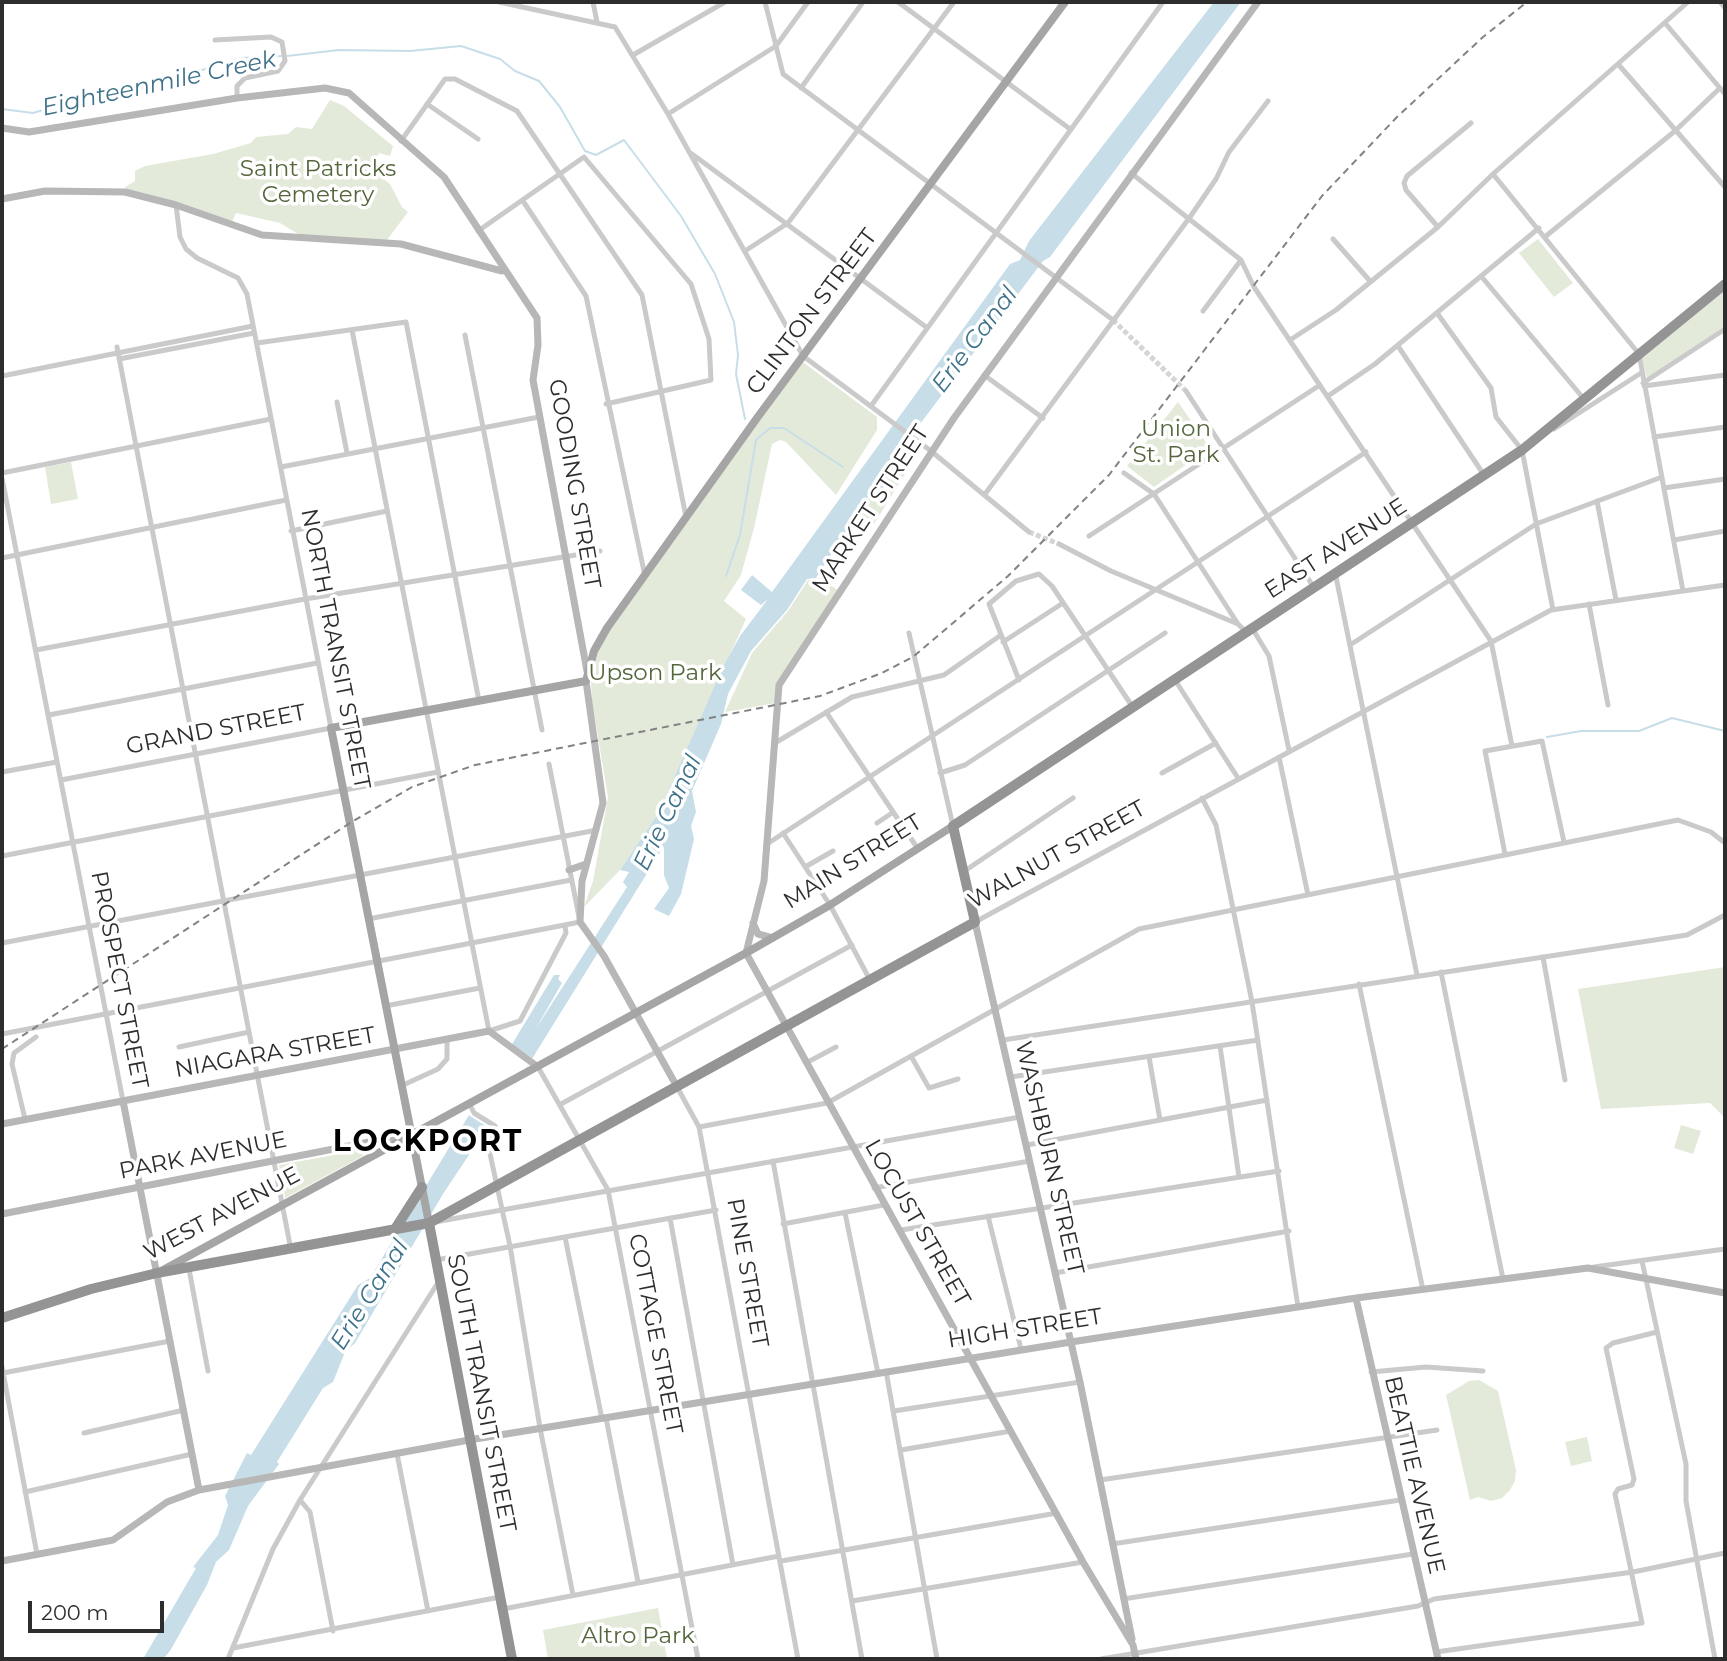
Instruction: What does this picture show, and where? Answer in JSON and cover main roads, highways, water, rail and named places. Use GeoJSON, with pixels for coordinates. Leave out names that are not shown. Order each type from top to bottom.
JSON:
{"type":"FeatureCollection","features":[{"type":"Feature","properties":{"kind":"highway","name":"EAST AVENUE"},"geometry":{"type":"LineString","coordinates":[[953,826],[1175,680],[1245,628],[1522,450],[1725,284]]}},
{"type":"Feature","properties":{"kind":"highway","name":"WASHBURN STREET"},"geometry":{"type":"LineString","coordinates":[[953,826],[975,922]]}},
{"type":"Feature","properties":{"kind":"highway","name":"WALNUT STREET"},"geometry":{"type":"LineString","coordinates":[[158,1273],[428,1223],[975,922]]}},
{"type":"Feature","properties":{"kind":"highway"},"geometry":{"type":"LineString","coordinates":[[392,1230],[421,1184]]}},
{"type":"Feature","properties":{"kind":"highway","name":"SOUTH TRANSIT STREET"},"geometry":{"type":"LineString","coordinates":[[428,1223],[512,1659]]}},
{"type":"Feature","properties":{"kind":"highway","name":"WEST AVENUE"},"geometry":{"type":"LineString","coordinates":[[2,1318],[91,1289],[158,1273]]}},
{"type":"Feature","properties":{"kind":"main road","name":"CLINTON STREET"},"geometry":{"type":"LineString","coordinates":[[595,648],[803,356],[1065,2]]}},
{"type":"Feature","properties":{"kind":"main road","name":"GOODING STREET"},"geometry":{"type":"LineString","coordinates":[[586,681],[595,648]]}},
{"type":"Feature","properties":{"kind":"main road","name":"GRAND STREET"},"geometry":{"type":"LineString","coordinates":[[331,728],[586,681]]}},
{"type":"Feature","properties":{"kind":"main road","name":"NORTH TRANSIT STREET"},"geometry":{"type":"LineString","coordinates":[[331,728],[411,1133]]}},
{"type":"Feature","properties":{"kind":"main road","name":"MAIN STREET"},"geometry":{"type":"LineString","coordinates":[[411,1133],[769,938],[829,904],[953,826]]}},
{"type":"Feature","properties":{"kind":"main road","name":"SOUTH TRANSIT STREET"},"geometry":{"type":"LineString","coordinates":[[411,1133],[428,1223]]}},
{"type":"Feature","properties":{"kind":"main road","name":"WEST AVENUE"},"geometry":{"type":"LineString","coordinates":[[158,1273],[411,1133]]}},
{"type":"Feature","properties":{"kind":"water","name":"Erie Canal"},"geometry":{"type":"Polygon","coordinates":[[[1214,2],[1241,2],[1050,257],[1043,261],[883,473],[816,578],[807,579],[787,610],[751,651],[728,694],[721,724],[692,791],[696,812],[691,826],[694,839],[681,894],[669,916],[654,909],[669,888],[664,875],[664,846],[522,1075],[443,1194],[355,1343],[345,1352],[333,1382],[323,1388],[277,1462],[279,1464],[248,1506],[229,1550],[216,1562],[207,1585],[170,1651],[163,1659],[143,1659],[196,1568],[193,1567],[218,1535],[228,1505],[225,1496],[247,1453],[251,1455],[358,1285],[370,1278],[554,975],[560,975],[558,979],[562,983],[535,1030],[627,887],[623,882],[629,872],[620,870],[659,812],[723,667],[740,636],[768,599],[761,605],[741,590],[752,575],[772,592],[1010,264],[1020,260],[1029,241],[1214,2]]]}},
{"type":"Feature","properties":{"kind":"waterway","name":"Eighteenmile Creek"},"geometry":{"type":"LineString","coordinates":[[287,56],[339,50],[410,51],[461,46],[500,59],[515,71],[539,81],[560,107],[585,151],[596,155],[624,140],[681,216],[715,274],[734,322],[738,355],[736,374],[745,419]]}},
{"type":"Feature","properties":{"kind":"waterway","name":"Eighteenmile Creek"},"geometry":{"type":"LineString","coordinates":[[2,109],[33,113],[103,92],[137,90],[241,58],[282,56]]}},
{"type":"Feature","properties":{"kind":"waterway","name":"Eighteenmile Creek"},"geometry":{"type":"LineString","coordinates":[[756,440],[770,428],[784,428],[843,467]]}},
{"type":"Feature","properties":{"kind":"waterway"},"geometry":{"type":"LineString","coordinates":[[726,576],[740,535],[756,440]]}},
{"type":"Feature","properties":{"kind":"waterway","name":"Eighteenmile Creek"},"geometry":{"type":"LineString","coordinates":[[878,485],[882,487]]}},
{"type":"Feature","properties":{"kind":"waterway","name":"Eighteenmile Creek"},"geometry":{"type":"LineString","coordinates":[[1547,737],[1581,731],[1639,731],[1672,718],[1725,731]]}},
{"type":"Feature","properties":{"kind":"tunnel"},"geometry":{"type":"LineString","coordinates":[[1113,320],[1186,391]]}},
{"type":"Feature","properties":{"kind":"tunnel"},"geometry":{"type":"LineString","coordinates":[[1029,532],[1059,544]]}},
{"type":"Feature","properties":{"kind":"railway"},"geometry":{"type":"LineString","coordinates":[[2,1049],[350,823],[412,787],[475,765],[820,696],[882,673],[913,657],[1008,576],[1109,475],[1322,196],[1396,118],[1483,37],[1527,2]]}},
{"type":"Feature","properties":{"kind":"district","name":"LOCKPORT"},"geometry":{"type":"Point","coordinates":[428,1142]}},
{"type":"Feature","properties":{"kind":"park label","name":"Saint Patricks Cemetery"},"geometry":{"type":"Point","coordinates":[318,182]}},
{"type":"Feature","properties":{"kind":"park label","name":"Union St. Park"},"geometry":{"type":"Point","coordinates":[1176,442]}},
{"type":"Feature","properties":{"kind":"park label","name":"Upson Park"},"geometry":{"type":"Point","coordinates":[655,673]}},
{"type":"Feature","properties":{"kind":"park label","name":"Altro Park"},"geometry":{"type":"Point","coordinates":[638,1636]}}]}
